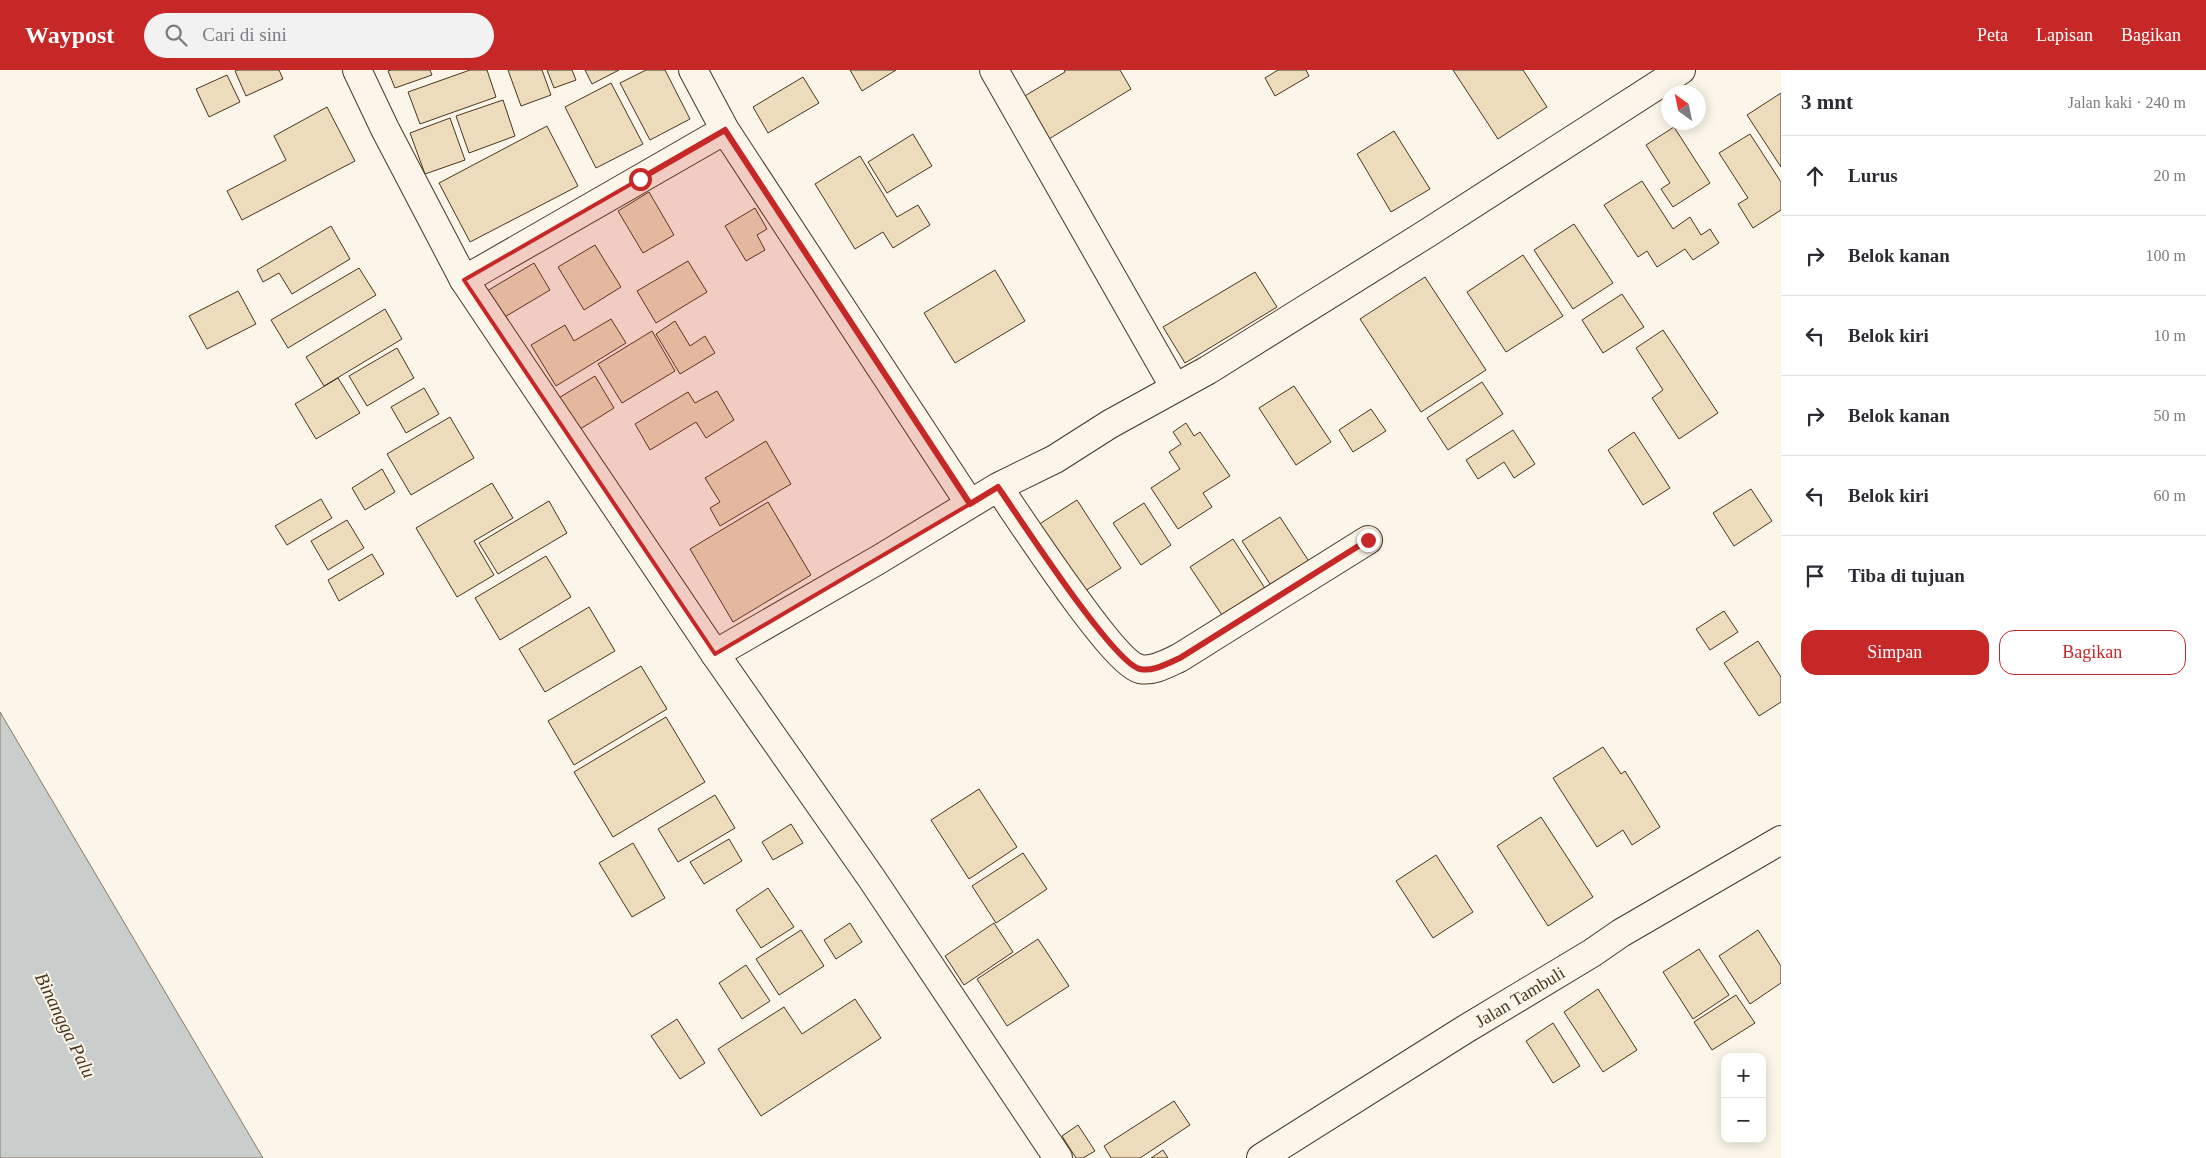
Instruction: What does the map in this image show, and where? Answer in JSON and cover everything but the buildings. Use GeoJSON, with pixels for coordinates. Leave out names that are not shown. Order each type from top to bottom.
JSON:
{"type":"FeatureCollection","features":[{"type":"Feature","properties":{"kind":"street"},"geometry":{"type":"LineString","coordinates":[[357,70],[385,129],[464,280],[715,654],[814,793],[1058,1158]]}},
{"type":"Feature","properties":{"kind":"street"},"geometry":{"type":"LineString","coordinates":[[692,70],[725,130],[970,504]]}},
{"type":"Feature","properties":{"kind":"street"},"geometry":{"type":"LineString","coordinates":[[994,70],[1175,388]]}},
{"type":"Feature","properties":{"kind":"street"},"geometry":{"type":"LineString","coordinates":[[715,654],[998,487],[1055,459],[1110,424],[1175,388],[1426,234],[1681,70]]}},
{"type":"Feature","properties":{"kind":"street"},"geometry":{"type":"LineString","coordinates":[[464,280],[725,130]]}},
{"type":"Feature","properties":{"kind":"street"},"geometry":{"type":"LineString","coordinates":[[998,487],[1092,622],[1118,653],[1139,669],[1152,669],[1180,658],[1368,540]]}},
{"type":"Feature","properties":{"kind":"street","name":"Jalan Tambuli"},"geometry":{"type":"LineString","coordinates":[[1262,1158],[1464,1030],[1592,953],[1621,933],[1781,840]]}},
{"type":"Feature","properties":{"kind":"highlighted area"},"geometry":{"type":"Polygon","coordinates":[[[725,130],[970,504],[715,654],[464,280],[725,130]]]}},
{"type":"Feature","properties":{"kind":"water","name":"Binangga Palu"},"geometry":{"type":"Polygon","coordinates":[[[0,712],[263,1158],[0,1158],[0,712]]]}},
{"type":"Feature","properties":{"kind":"route"},"geometry":{"type":"LineString","coordinates":[[640,179],[725,130],[970,504],[998,487],[1092,622],[1113,648],[1139,669],[1152,669],[1180,658],[1368,540]]}}]}
